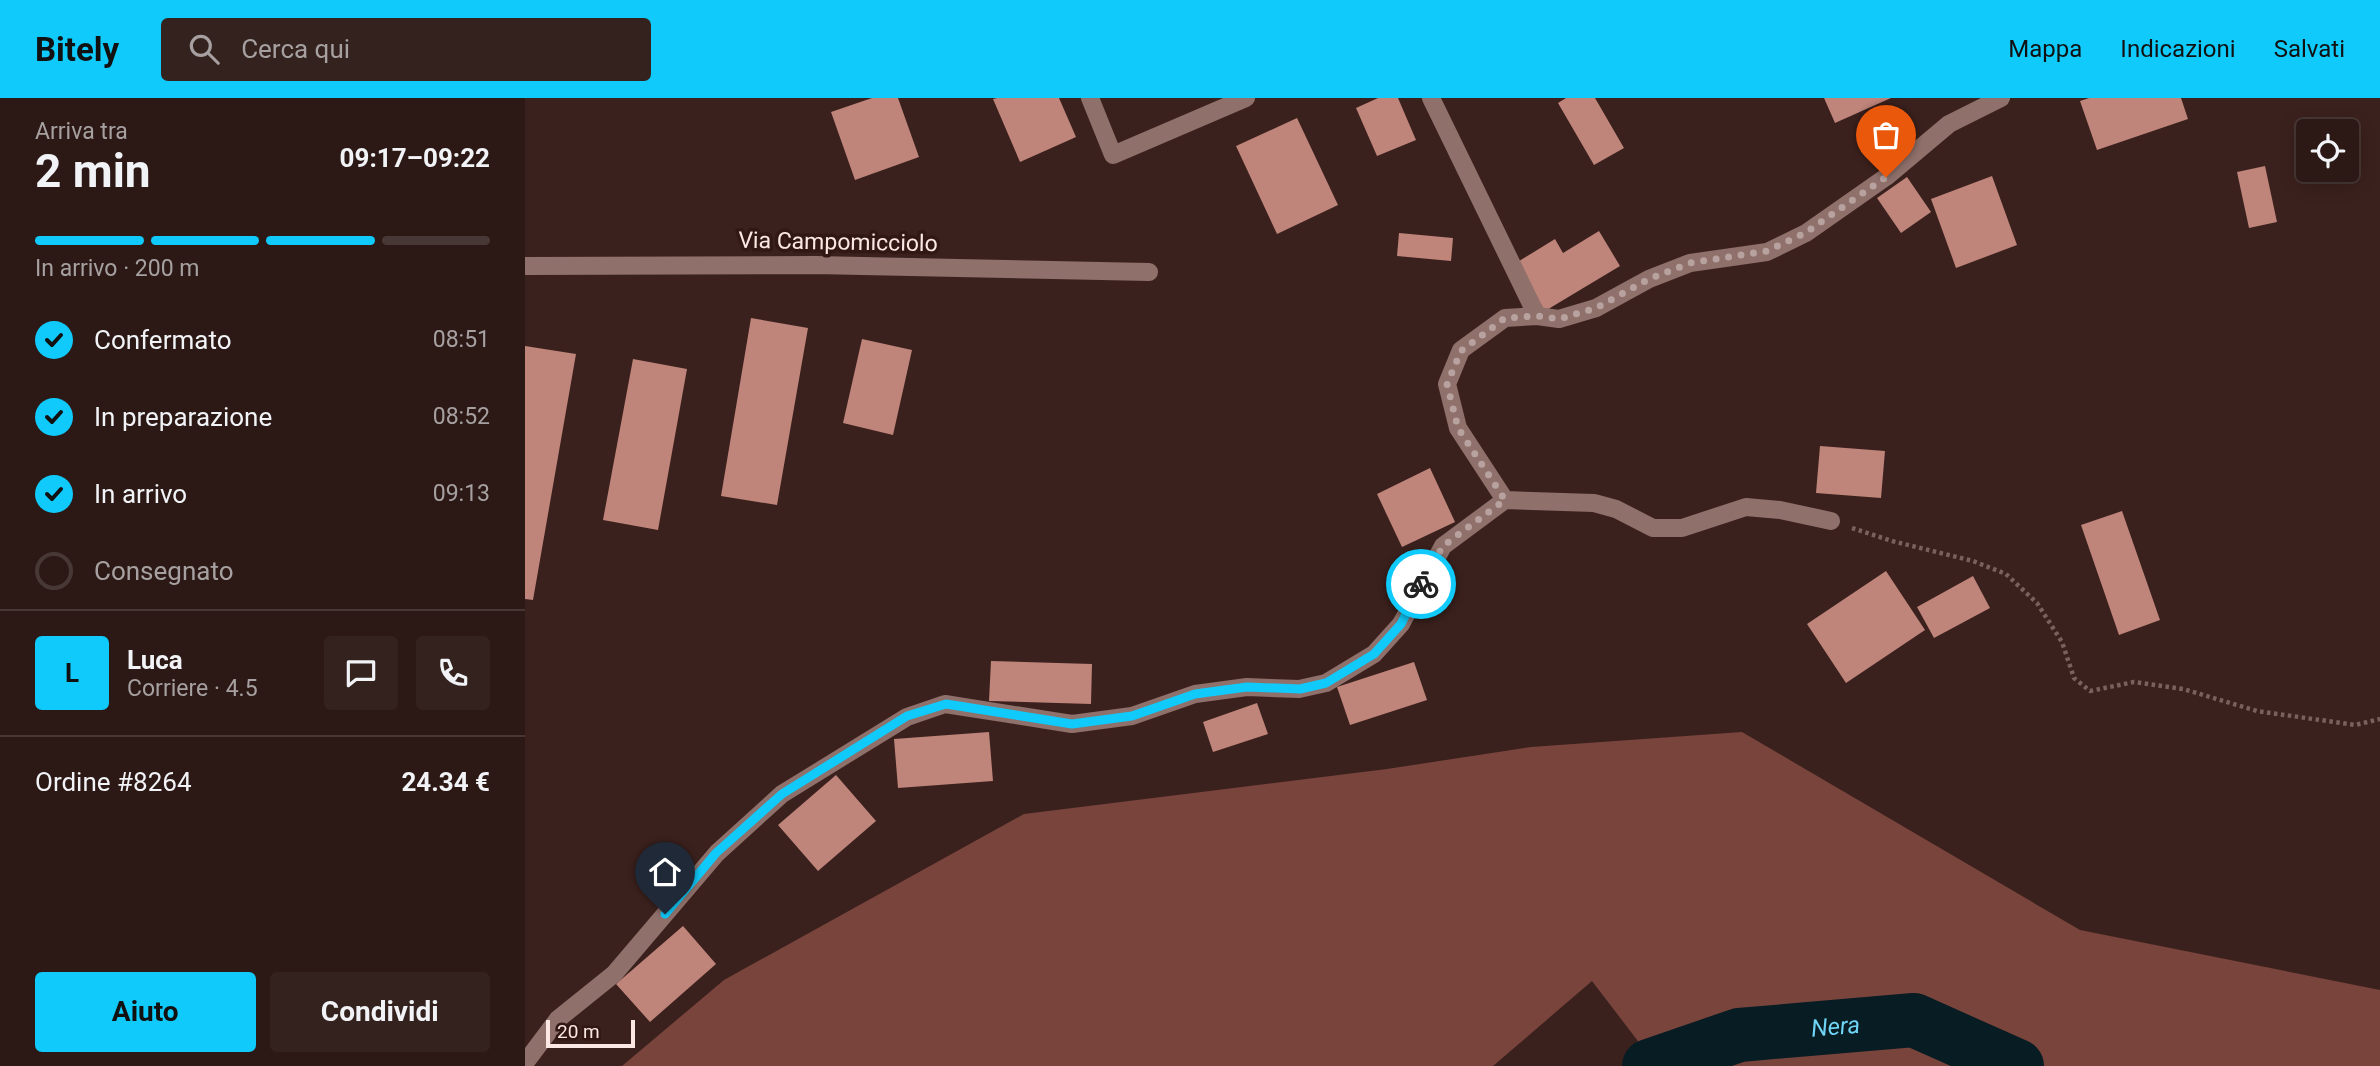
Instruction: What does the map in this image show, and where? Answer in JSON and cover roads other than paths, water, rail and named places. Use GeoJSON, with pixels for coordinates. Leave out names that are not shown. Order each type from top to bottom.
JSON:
{"type":"FeatureCollection","features":[{"type":"Feature","properties":{"kind":"street"},"geometry":{"type":"LineString","coordinates":[[1090,98],[1113,155],[1246,98]]}},
{"type":"Feature","properties":{"kind":"street"},"geometry":{"type":"LineString","coordinates":[[1430,98],[1537,316]]}},
{"type":"Feature","properties":{"kind":"street"},"geometry":{"type":"LineString","coordinates":[[1505,500],[1458,428],[1447,384],[1461,351],[1505,318],[1537,316],[1559,319],[1596,308],[1649,279],[1690,263],[1767,251],[1816,226],[1886,177],[1949,124],[2001,98]]}},
{"type":"Feature","properties":{"kind":"street","name":"Via Campomicciolo"},"geometry":{"type":"LineString","coordinates":[[525,266],[815,265],[1149,272]]}},
{"type":"Feature","properties":{"kind":"street"},"geometry":{"type":"LineString","coordinates":[[525,1063],[558,1019],[614,974],[716,853],[782,794],[907,716],[946,704],[1072,724],[1132,716],[1195,694],[1247,687],[1300,689],[1326,683],[1374,654],[1401,624],[1443,546],[1505,500],[1594,503],[1616,509],[1653,528],[1682,528],[1746,507],[1780,510],[1831,521]]}},
{"type":"Feature","properties":{"kind":"waterway","name":"Nera"},"geometry":{"type":"LineString","coordinates":[[1649,1066],[1739,1035],[1914,1020],[2017,1066]]}}]}
